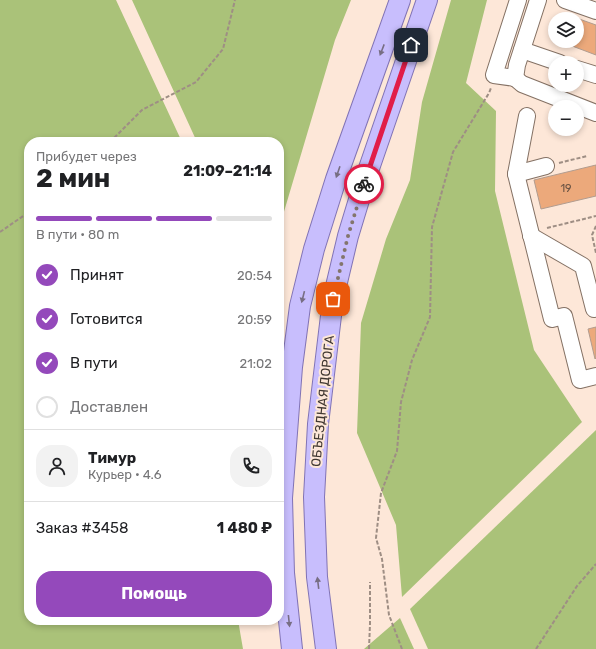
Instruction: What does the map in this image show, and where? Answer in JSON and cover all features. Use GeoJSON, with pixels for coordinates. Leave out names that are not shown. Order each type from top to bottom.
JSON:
{"type":"FeatureCollection","features":[{"type":"Feature","properties":{"kind":"main road"},"geometry":{"type":"LineString","coordinates":[[284,472],[292,367],[300,306],[314,249],[336,179],[400,0]]}},
{"type":"Feature","properties":{"kind":"main road","name":"ОБЪЕЗДНАЯ ДОРОГА"},"geometry":{"type":"LineString","coordinates":[[326,649],[317,577],[314,497],[318,424],[333,299],[348,236],[363,187],[427,0]]}},
{"type":"Feature","properties":{"kind":"main road"},"geometry":{"type":"LineString","coordinates":[[284,573],[292,649]]}},
{"type":"Feature","properties":{"kind":"street"},"geometry":{"type":"LineString","coordinates":[[518,0],[494,75],[515,78],[522,84],[596,113]]}},
{"type":"Feature","properties":{"kind":"street"},"geometry":{"type":"LineString","coordinates":[[515,78],[522,50],[538,0]]}},
{"type":"Feature","properties":{"kind":"street"},"geometry":{"type":"LineString","coordinates":[[565,0],[596,11]]}},
{"type":"Feature","properties":{"kind":"street"},"geometry":{"type":"LineString","coordinates":[[522,50],[548,59]]}},
{"type":"Feature","properties":{"kind":"street"},"geometry":{"type":"LineString","coordinates":[[584,71],[596,75]]}},
{"type":"Feature","properties":{"kind":"street"},"geometry":{"type":"LineString","coordinates":[[527,116],[516,174],[552,319],[564,316],[580,380],[596,376]]}},
{"type":"Feature","properties":{"kind":"street"},"geometry":{"type":"LineString","coordinates":[[516,174],[546,166]]}},
{"type":"Feature","properties":{"kind":"street"},"geometry":{"type":"LineString","coordinates":[[530,234],[583,266],[594,309]]}},
{"type":"Feature","properties":{"kind":"path"},"geometry":{"type":"LineString","coordinates":[[115,137],[142,110],[196,82],[223,49],[235,0]]}},
{"type":"Feature","properties":{"kind":"path"},"geometry":{"type":"LineString","coordinates":[[402,649],[389,616],[382,559],[376,538],[381,493],[397,451],[402,402],[412,360],[430,317],[432,227],[453,152],[489,93],[494,75]]}},
{"type":"Feature","properties":{"kind":"path"},"geometry":{"type":"LineString","coordinates":[[546,166],[587,156]]}},
{"type":"Feature","properties":{"kind":"path"},"geometry":{"type":"LineString","coordinates":[[0,232],[24,215]]}},
{"type":"Feature","properties":{"kind":"path"},"geometry":{"type":"LineString","coordinates":[[530,234],[596,216]]}},
{"type":"Feature","properties":{"kind":"path"},"geometry":{"type":"LineString","coordinates":[[596,226],[592,236],[596,253]]}},
{"type":"Feature","properties":{"kind":"path"},"geometry":{"type":"LineString","coordinates":[[536,649],[577,586],[596,564]]}},
{"type":"Feature","properties":{"kind":"path"},"geometry":{"type":"LineString","coordinates":[[368,649],[370,624],[370,582]]}},
{"type":"Feature","properties":{"kind":"green space"},"geometry":{"type":"Polygon","coordinates":[[[0,0],[116,0],[180,137],[24,137],[24,625],[239,625],[243,649],[0,649],[0,0]]]}},
{"type":"Feature","properties":{"kind":"green space"},"geometry":{"type":"Polygon","coordinates":[[[132,0],[351,0],[335,40],[284,212],[284,137],[195,137],[132,0]]]}},
{"type":"Feature","properties":{"kind":"green space"},"geometry":{"type":"Polygon","coordinates":[[[451,0],[487,0],[466,83],[496,111],[495,191],[534,350],[582,422],[402,597],[396,525],[357,433],[361,323],[386,239],[410,180],[422,102],[451,0]]]}},
{"type":"Feature","properties":{"kind":"green space"},"geometry":{"type":"Polygon","coordinates":[[[596,430],[596,649],[428,649],[410,609],[596,430]]]}},
{"type":"Feature","properties":{"kind":"green space"},"geometry":{"type":"Polygon","coordinates":[[[400,618],[414,649],[364,649],[400,618]]]}},
{"type":"Feature","properties":{"kind":"building"},"geometry":{"type":"Polygon","coordinates":[[[584,21],[596,25],[596,55],[578,48],[584,48],[584,21]]]}},
{"type":"Feature","properties":{"kind":"building"},"geometry":{"type":"Polygon","coordinates":[[[596,165],[596,196],[541,209],[534,180],[596,165]]]}},
{"type":"Feature","properties":{"kind":"building"},"geometry":{"type":"Polygon","coordinates":[[[596,327],[596,358],[595,359],[588,329],[596,327]]]}},
{"type":"Feature","properties":{"kind":"way so far"},"geometry":{"type":"LineString","coordinates":[[333,299],[348,236],[364,184]]}},
{"type":"Feature","properties":{"kind":"route"},"geometry":{"type":"LineString","coordinates":[[364,184],[411,45]]}}]}
